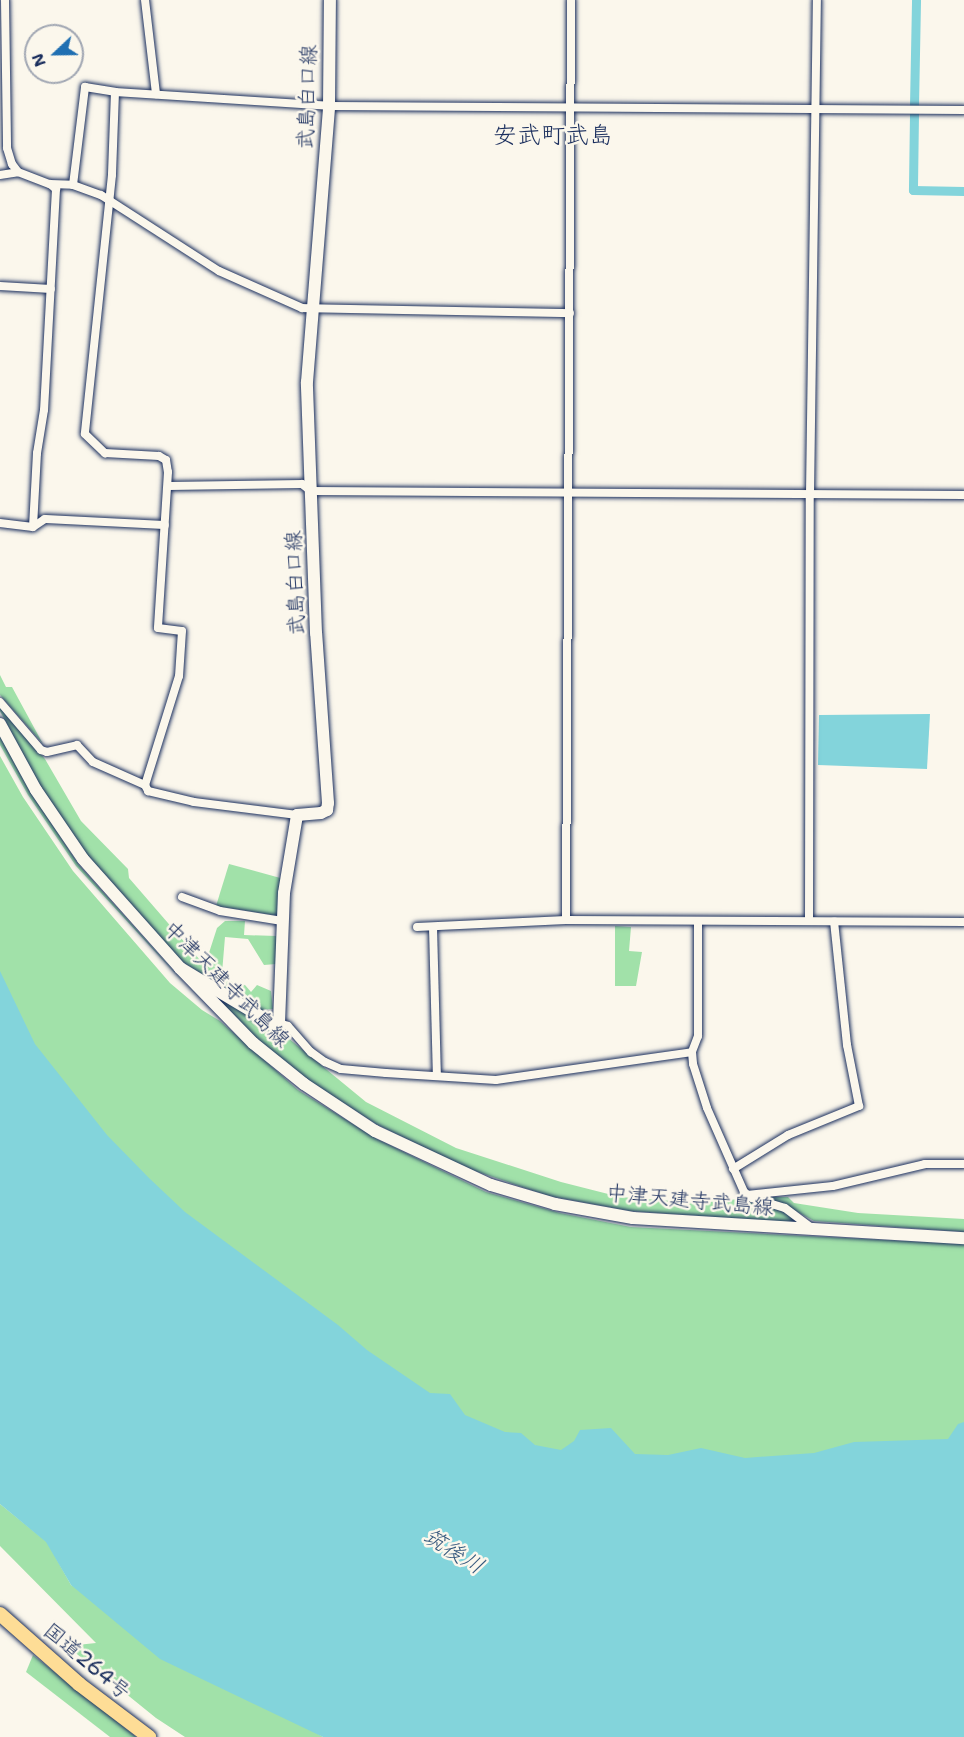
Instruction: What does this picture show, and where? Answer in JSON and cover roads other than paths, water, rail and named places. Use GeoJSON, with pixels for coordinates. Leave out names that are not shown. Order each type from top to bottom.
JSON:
{"type":"FeatureCollection","features":[{"type":"Feature","properties":{"kind":"highway","name":"国道264号"},"geometry":{"type":"LineString","coordinates":[[0,1614],[79,1684],[149,1737]]}},
{"type":"Feature","properties":{"kind":"main road","name":"武島白口線"},"geometry":{"type":"LineString","coordinates":[[297,815],[321,813],[327,810],[328,803],[316,633],[307,382],[311,309],[329,106],[330,0]]}},
{"type":"Feature","properties":{"kind":"main road","name":"中津天建寺武島線"},"geometry":{"type":"LineString","coordinates":[[0,724],[36,790],[83,859],[180,968],[253,1042],[303,1084],[375,1131],[491,1185],[555,1204],[633,1218],[964,1238]]}},
{"type":"Feature","properties":{"kind":"main road"},"geometry":{"type":"LineString","coordinates":[[180,968],[275,1024],[279,1023],[284,893],[297,815]]}},
{"type":"Feature","properties":{"kind":"street"},"geometry":{"type":"LineString","coordinates":[[5,0],[6,140],[12,165],[18,172],[50,184],[73,185],[109,199],[219,271],[282,300],[311,309],[570,313]]}},
{"type":"Feature","properties":{"kind":"street"},"geometry":{"type":"LineString","coordinates":[[145,0],[156,94]]}},
{"type":"Feature","properties":{"kind":"street"},"geometry":{"type":"LineString","coordinates":[[566,920],[571,0]]}},
{"type":"Feature","properties":{"kind":"street"},"geometry":{"type":"LineString","coordinates":[[809,920],[810,494],[817,0]]}},
{"type":"Feature","properties":{"kind":"street"},"geometry":{"type":"LineString","coordinates":[[73,185],[85,87],[115,92],[329,106],[964,110]]}},
{"type":"Feature","properties":{"kind":"street"},"geometry":{"type":"LineString","coordinates":[[115,92],[114,146],[85,434],[105,453],[152,455],[166,460],[169,486],[158,628],[182,631],[180,665],[179,676],[145,785]]}},
{"type":"Feature","properties":{"kind":"street"},"geometry":{"type":"LineString","coordinates":[[0,175],[18,172]]}},
{"type":"Feature","properties":{"kind":"street"},"geometry":{"type":"LineString","coordinates":[[33,527],[57,198],[56,189],[50,184]]}},
{"type":"Feature","properties":{"kind":"street"},"geometry":{"type":"LineString","coordinates":[[0,286],[51,289]]}},
{"type":"Feature","properties":{"kind":"street"},"geometry":{"type":"LineString","coordinates":[[169,486],[302,484],[311,490],[964,495]]}},
{"type":"Feature","properties":{"kind":"street"},"geometry":{"type":"LineString","coordinates":[[0,523],[33,527],[45,519],[165,525]]}},
{"type":"Feature","properties":{"kind":"street"},"geometry":{"type":"LineString","coordinates":[[0,702],[41,750],[47,752],[77,746],[100,766],[145,785],[148,791],[194,802],[297,815]]}},
{"type":"Feature","properties":{"kind":"street"},"geometry":{"type":"LineString","coordinates":[[182,897],[220,911],[282,921]]}},
{"type":"Feature","properties":{"kind":"street"},"geometry":{"type":"LineString","coordinates":[[417,927],[566,920],[964,922]]}},
{"type":"Feature","properties":{"kind":"street"},"geometry":{"type":"LineString","coordinates":[[698,921],[698,1036],[692,1052],[693,1064],[707,1108],[747,1195],[785,1208],[813,1230]]}},
{"type":"Feature","properties":{"kind":"street"},"geometry":{"type":"LineString","coordinates":[[734,1169],[788,1135],[859,1106],[847,1045],[834,922]]}},
{"type":"Feature","properties":{"kind":"street"},"geometry":{"type":"LineString","coordinates":[[433,927],[437,1075]]}},
{"type":"Feature","properties":{"kind":"street"},"geometry":{"type":"LineString","coordinates":[[279,1023],[288,1026],[311,1052],[325,1062],[341,1068],[496,1080],[692,1052]]}},
{"type":"Feature","properties":{"kind":"street"},"geometry":{"type":"LineString","coordinates":[[747,1195],[833,1186],[925,1164],[964,1164]]}},
{"type":"Feature","properties":{"kind":"water"},"geometry":{"type":"Polygon","coordinates":[[[930,714],[927,769],[818,765],[819,715],[930,714]]]}},
{"type":"Feature","properties":{"kind":"water","name":"筑後川"},"geometry":{"type":"Polygon","coordinates":[[[0,971],[35,1044],[107,1135],[149,1178],[185,1212],[338,1325],[367,1350],[430,1393],[450,1394],[465,1415],[505,1432],[521,1433],[535,1445],[561,1450],[574,1441],[580,1430],[611,1428],[635,1454],[668,1455],[701,1448],[745,1458],[814,1453],[854,1442],[948,1439],[958,1424],[964,1422],[964,1737],[323,1737],[160,1659],[71,1585],[46,1542],[0,1504],[0,971]]]}},
{"type":"Feature","properties":{"kind":"waterway"},"geometry":{"type":"LineString","coordinates":[[914,106],[916,0]]}},
{"type":"Feature","properties":{"kind":"waterway"},"geometry":{"type":"LineString","coordinates":[[914,114],[913,190],[964,191]]}},
{"type":"Feature","properties":{"kind":"district","name":"安武町武島"},"geometry":{"type":"Point","coordinates":[553,136]}}]}
